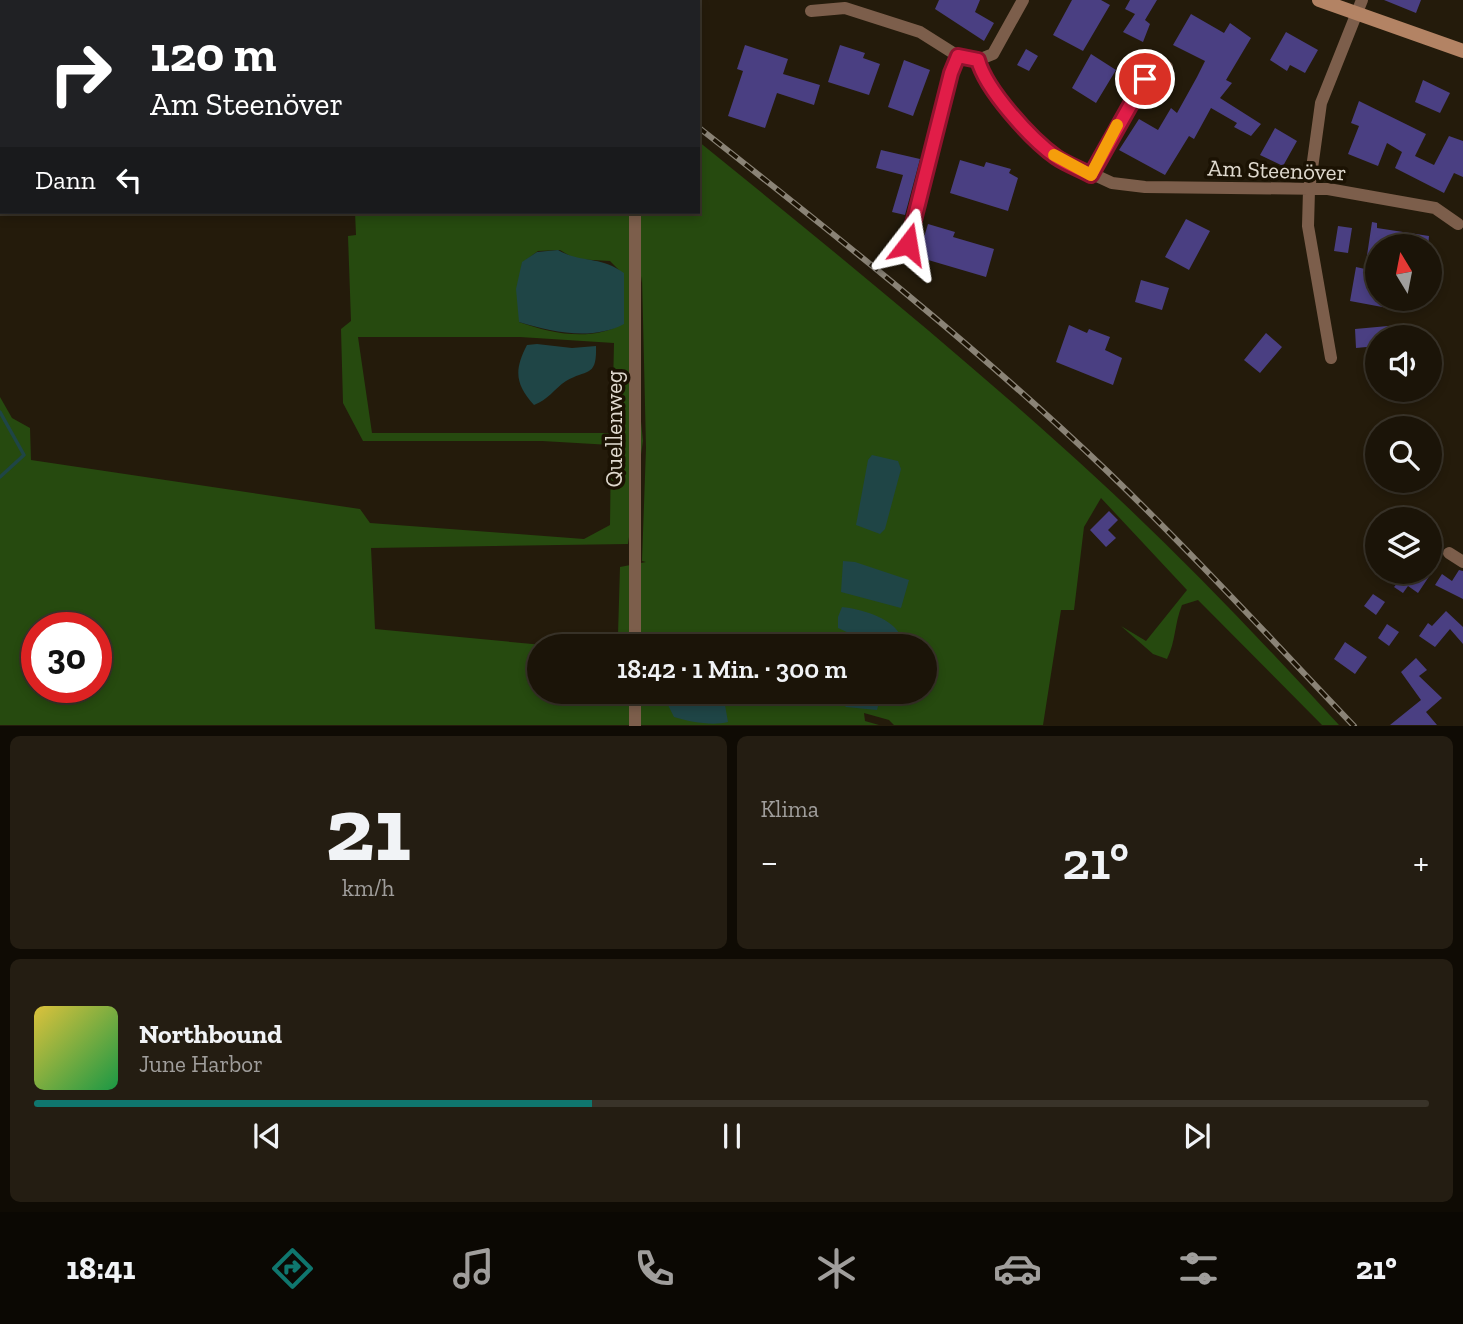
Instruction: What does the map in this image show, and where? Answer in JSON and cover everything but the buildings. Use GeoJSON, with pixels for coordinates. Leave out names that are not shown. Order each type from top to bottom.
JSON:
{"type":"FeatureCollection","features":[{"type":"Feature","properties":{"kind":"main road"},"geometry":{"type":"LineString","coordinates":[[1318,0],[1359,7],[1463,51]]}},
{"type":"Feature","properties":{"kind":"street"},"geometry":{"type":"LineString","coordinates":[[811,11],[845,8],[920,32],[958,56],[978,60],[993,54],[1023,0]]}},
{"type":"Feature","properties":{"kind":"street"},"geometry":{"type":"LineString","coordinates":[[1332,358],[1308,226],[1308,190],[1321,103],[1359,7]]}},
{"type":"Feature","properties":{"kind":"street"},"geometry":{"type":"LineString","coordinates":[[908,244],[951,73],[958,56]]}},
{"type":"Feature","properties":{"kind":"street","name":"Am Steenöver"},"geometry":{"type":"LineString","coordinates":[[978,60],[983,77],[1009,111],[1056,157],[1112,183],[1145,187],[1328,189],[1435,208],[1458,224]]}},
{"type":"Feature","properties":{"kind":"street"},"geometry":{"type":"LineString","coordinates":[[1091,175],[1145,79],[1167,67]]}},
{"type":"Feature","properties":{"kind":"street","name":"Quellenweg"},"geometry":{"type":"LineString","coordinates":[[635,214],[635,634]]}},
{"type":"Feature","properties":{"kind":"street"},"geometry":{"type":"LineString","coordinates":[[1449,553],[1463,562]]}},
{"type":"Feature","properties":{"kind":"street"},"geometry":{"type":"LineString","coordinates":[[635,704],[635,726]]}},
{"type":"Feature","properties":{"kind":"green space"},"geometry":{"type":"Polygon","coordinates":[[[700,143],[926,328],[1096,477],[1203,581],[1339,725],[1322,725],[1198,600],[1182,605],[1167,659],[1153,654],[1121,626],[1146,641],[1187,590],[1101,498],[1084,527],[1074,610],[1061,610],[1043,725],[894,725],[889,720],[864,713],[865,721],[879,725],[0,725],[0,397],[12,418],[30,428],[31,460],[360,509],[370,523],[584,539],[610,525],[611,445],[542,441],[363,441],[343,403],[341,329],[351,321],[348,236],[356,235],[355,214],[700,214],[700,143]],[[560,250],[538,251],[522,263],[519,322],[572,334],[599,333],[624,323],[623,274],[610,261],[575,259],[560,250]],[[642,276],[633,342],[643,441],[628,544],[371,548],[375,629],[527,643],[527,704],[937,704],[937,634],[618,634],[620,567],[646,562],[642,561],[646,448],[642,276]],[[358,337],[372,433],[612,433],[614,343],[520,337],[358,337]]]}},
{"type":"Feature","properties":{"kind":"water"},"geometry":{"type":"Polygon","coordinates":[[[558,250],[607,264],[624,273],[624,324],[599,332],[572,333],[519,322],[516,289],[522,262],[537,252],[558,250]]]}},
{"type":"Feature","properties":{"kind":"water"},"geometry":{"type":"Polygon","coordinates":[[[527,345],[572,348],[596,346],[596,356],[589,371],[566,381],[534,405],[523,390],[518,369],[527,345]]]}},
{"type":"Feature","properties":{"kind":"water"},"geometry":{"type":"Polygon","coordinates":[[[872,455],[898,461],[901,469],[885,529],[880,534],[856,525],[868,460],[872,455]]]}},
{"type":"Feature","properties":{"kind":"water"},"geometry":{"type":"Polygon","coordinates":[[[843,561],[855,562],[909,580],[901,608],[841,592],[843,561]]]}},
{"type":"Feature","properties":{"kind":"water"},"geometry":{"type":"Polygon","coordinates":[[[842,607],[866,612],[889,622],[899,633],[851,634],[838,628],[842,607]]]}},
{"type":"Feature","properties":{"kind":"water"},"geometry":{"type":"Polygon","coordinates":[[[843,704],[879,704],[877,710],[846,707],[843,704]]]}},
{"type":"Feature","properties":{"kind":"water"},"geometry":{"type":"Polygon","coordinates":[[[668,705],[725,705],[728,722],[701,723],[674,717],[668,705]]]}},
{"type":"Feature","properties":{"kind":"waterway"},"geometry":{"type":"LineString","coordinates":[[0,412],[24,455],[0,477]]}},
{"type":"Feature","properties":{"kind":"railway"},"geometry":{"type":"LineString","coordinates":[[700,129],[907,294],[1058,425],[1170,533],[1354,726]]}},
{"type":"Feature","properties":{"kind":"slow traffic"},"geometry":{"type":"LineString","coordinates":[[1054,155],[1091,175],[1117,125]]}},
{"type":"Feature","properties":{"kind":"route"},"geometry":{"type":"LineString","coordinates":[[908,244],[951,73],[958,56],[978,60],[983,77],[1009,111],[1056,157],[1091,175],[1116,125],[1145,79]]}}]}
